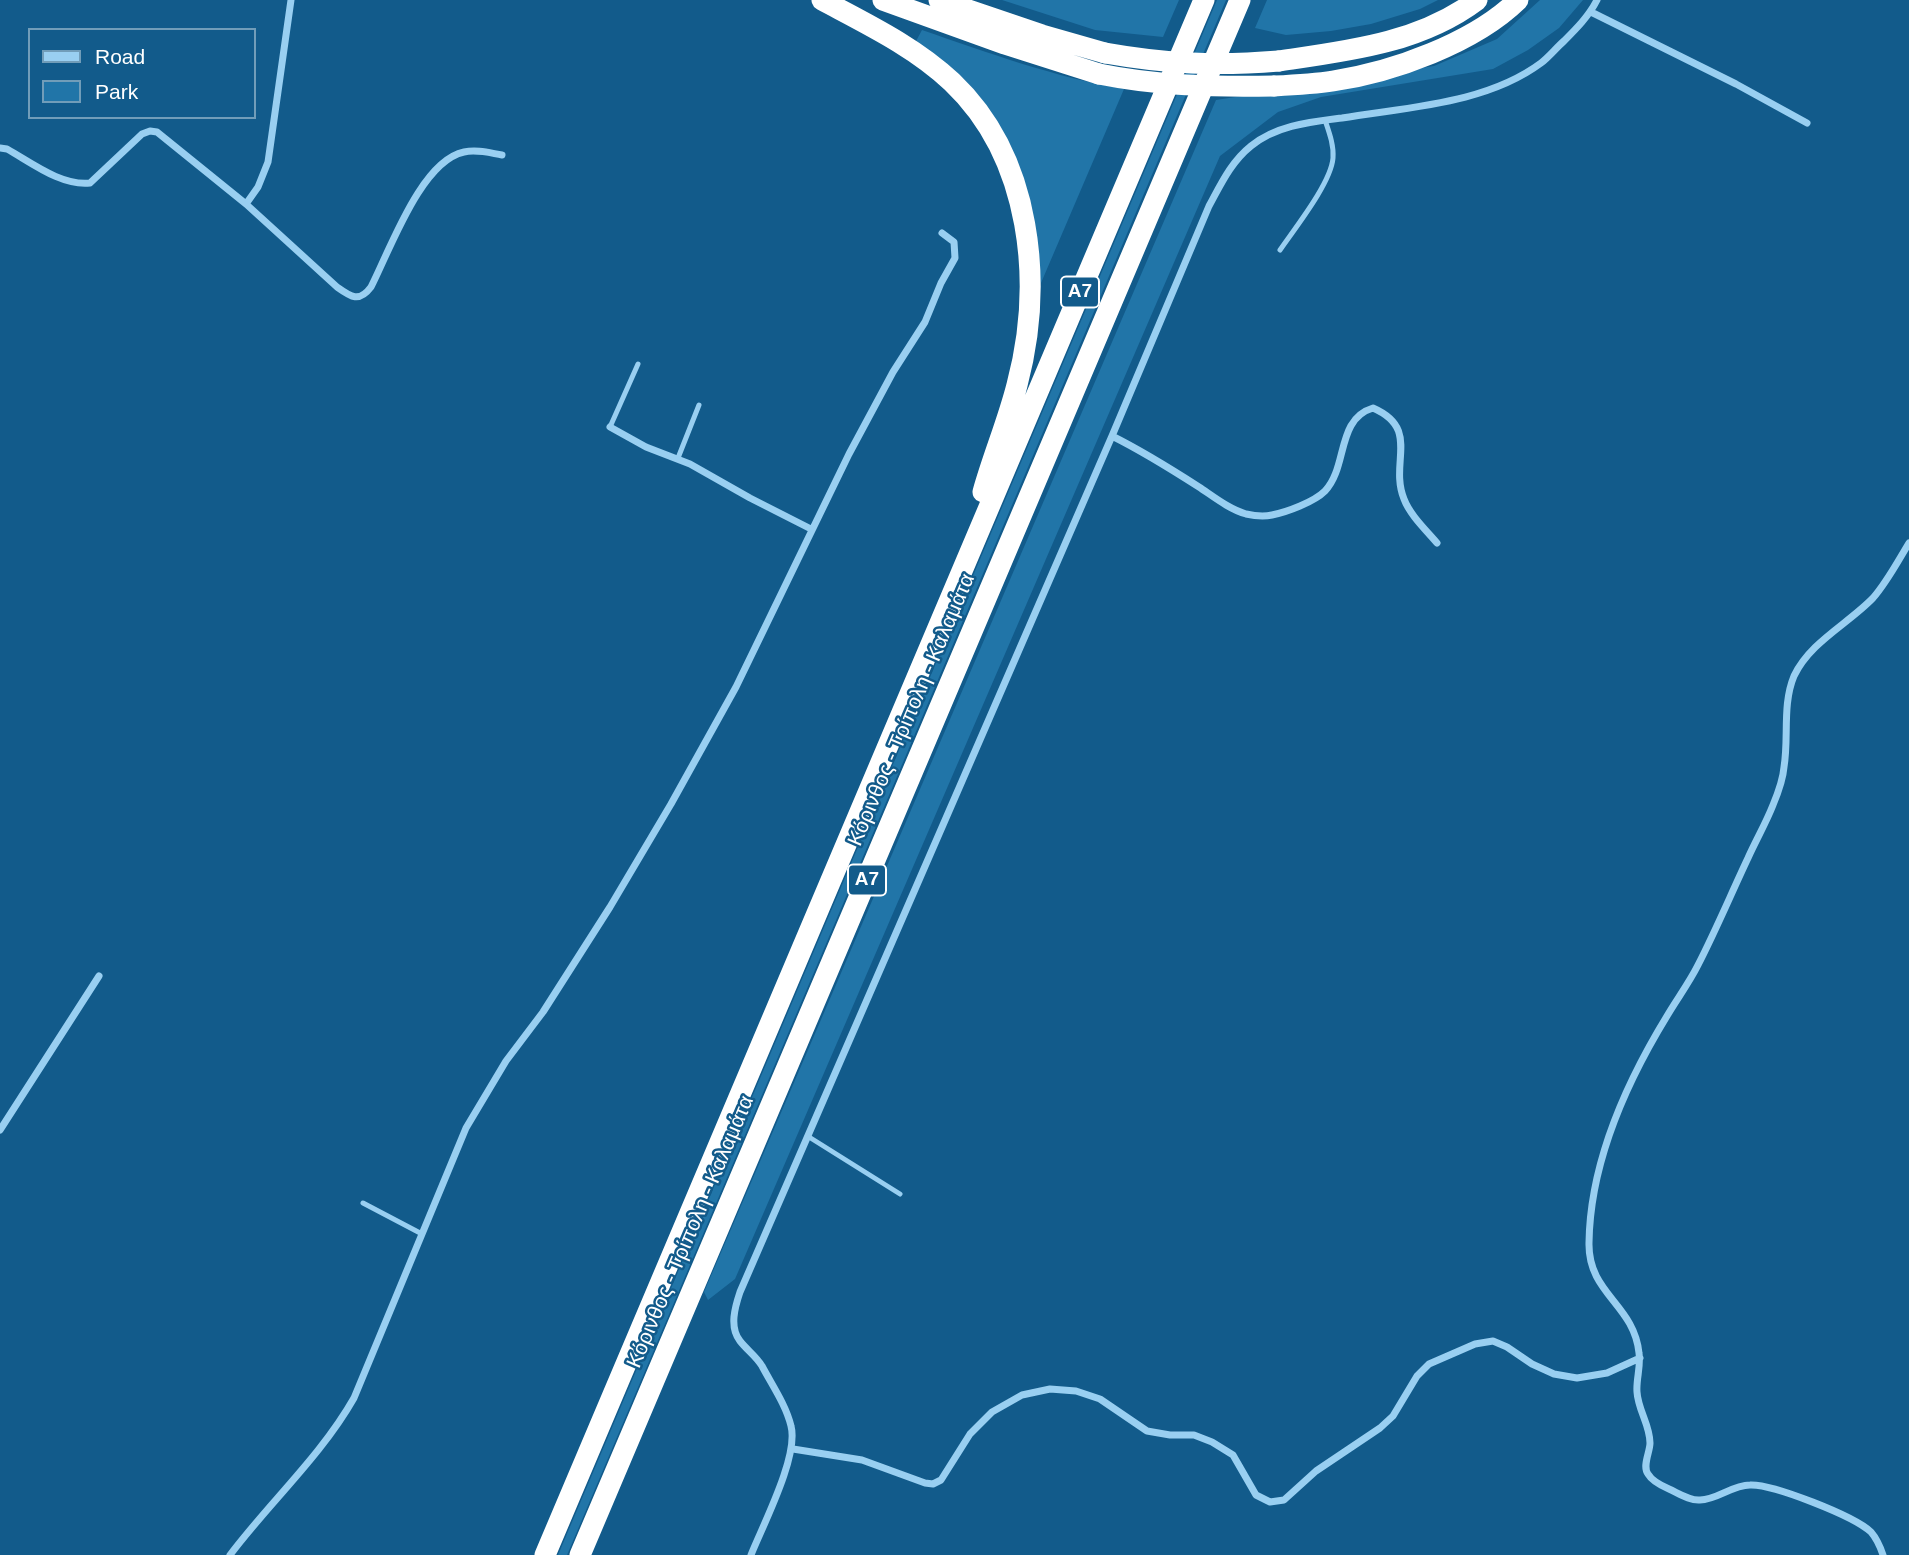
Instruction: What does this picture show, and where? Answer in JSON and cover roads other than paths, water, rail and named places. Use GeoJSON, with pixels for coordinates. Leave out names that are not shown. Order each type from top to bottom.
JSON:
{"type":"FeatureCollection","features":[{"type":"Feature","properties":{"kind":"highway"},"geometry":{"type":"LineString","coordinates":[[822,0],[907,47],[952,82],[990,130],[1017,186],[1024,214],[1029,268],[1027,325],[1018,383],[956,584]]}},
{"type":"Feature","properties":{"kind":"highway"},"geometry":{"type":"LineString","coordinates":[[883,0],[1005,44],[1102,63],[1224,65],[1279,61],[1398,39],[1429,29],[1477,0]]}},
{"type":"Feature","properties":{"kind":"highway"},"geometry":{"type":"LineString","coordinates":[[939,0],[1042,35],[1136,82],[1177,86],[1274,86],[1334,81],[1418,58],[1489,25],[1518,0]]}},
{"type":"Feature","properties":{"kind":"highway","name":"Κόρινθος - Τρίπολη - Καλαμάτα"},"geometry":{"type":"LineString","coordinates":[[545,1555],[1204,0]]}},
{"type":"Feature","properties":{"kind":"highway","name":"Κόρινθος - Τρίπολη - Καλαμάτα"},"geometry":{"type":"LineString","coordinates":[[580,1555],[1240,0]]}},
{"type":"Feature","properties":{"kind":"street"},"geometry":{"type":"LineString","coordinates":[[246,204],[258,187],[268,162],[291,0]]}},
{"type":"Feature","properties":{"kind":"street"},"geometry":{"type":"LineString","coordinates":[[751,1555],[793,1449],[791,1423],[757,1358],[739,1341],[734,1330],[734,1316],[740,1292],[1112,436],[1209,206],[1233,164],[1252,145],[1279,130],[1435,103],[1514,80],[1542,63],[1591,12],[1597,0]]}},
{"type":"Feature","properties":{"kind":"street"},"geometry":{"type":"LineString","coordinates":[[1591,12],[1736,84],[1807,123]]}},
{"type":"Feature","properties":{"kind":"street"},"geometry":{"type":"LineString","coordinates":[[0,148],[7,149],[62,179],[79,184],[90,183],[138,137],[152,131],[246,204],[337,287],[352,297],[359,298],[371,287],[422,186],[435,168],[467,151],[502,155]]}},
{"type":"Feature","properties":{"kind":"street"},"geometry":{"type":"LineString","coordinates":[[230,1555],[341,1422],[354,1398],[454,1156],[480,1102],[543,1012],[610,908],[671,804],[741,677],[811,529],[893,372],[921,329],[955,258],[956,244],[942,233]]}},
{"type":"Feature","properties":{"kind":"street"},"geometry":{"type":"LineString","coordinates":[[1112,436],[1153,458],[1232,508],[1260,517],[1317,497],[1326,489],[1335,474],[1350,426],[1360,412],[1373,408],[1387,414],[1396,423],[1401,438],[1400,482],[1403,497],[1408,508],[1437,543]]}},
{"type":"Feature","properties":{"kind":"street"},"geometry":{"type":"LineString","coordinates":[[610,427],[646,447],[678,458],[811,529]]}},
{"type":"Feature","properties":{"kind":"street"},"geometry":{"type":"LineString","coordinates":[[1883,1555],[1872,1533],[1860,1524],[1838,1512],[1785,1493],[1748,1484],[1701,1501],[1664,1487],[1649,1476],[1645,1469],[1650,1445],[1649,1431],[1637,1396],[1640,1358],[1638,1342],[1629,1318],[1600,1285],[1592,1269],[1589,1249],[1591,1209],[1602,1159],[1622,1106],[1644,1057],[1697,967],[1773,806],[1784,767],[1786,710],[1795,676],[1804,660],[1819,644],[1875,596],[1909,543]]}},
{"type":"Feature","properties":{"kind":"street"},"geometry":{"type":"LineString","coordinates":[[0,1130],[99,976]]}},
{"type":"Feature","properties":{"kind":"street"},"geometry":{"type":"LineString","coordinates":[[793,1449],[851,1458],[933,1484],[946,1474],[970,1434],[992,1412],[1022,1395],[1050,1389],[1076,1391],[1100,1399],[1147,1431],[1194,1435],[1212,1442],[1233,1455],[1256,1495],[1270,1502],[1284,1500],[1316,1471],[1380,1428],[1393,1416],[1417,1376],[1429,1364],[1475,1344],[1493,1342],[1507,1346],[1532,1364],[1554,1374],[1577,1378],[1607,1373],[1640,1358]]}},
{"type":"Feature","properties":{"kind":"lane"},"geometry":{"type":"LineString","coordinates":[[1280,250],[1327,179],[1333,159],[1331,138],[1325,120]]}},
{"type":"Feature","properties":{"kind":"lane"},"geometry":{"type":"LineString","coordinates":[[610,427],[638,364]]}},
{"type":"Feature","properties":{"kind":"lane"},"geometry":{"type":"LineString","coordinates":[[678,458],[699,405]]}},
{"type":"Feature","properties":{"kind":"lane"},"geometry":{"type":"LineString","coordinates":[[809,1137],[900,1194]]}},
{"type":"Feature","properties":{"kind":"lane"},"geometry":{"type":"LineString","coordinates":[[363,1203],[422,1234]]}}]}
